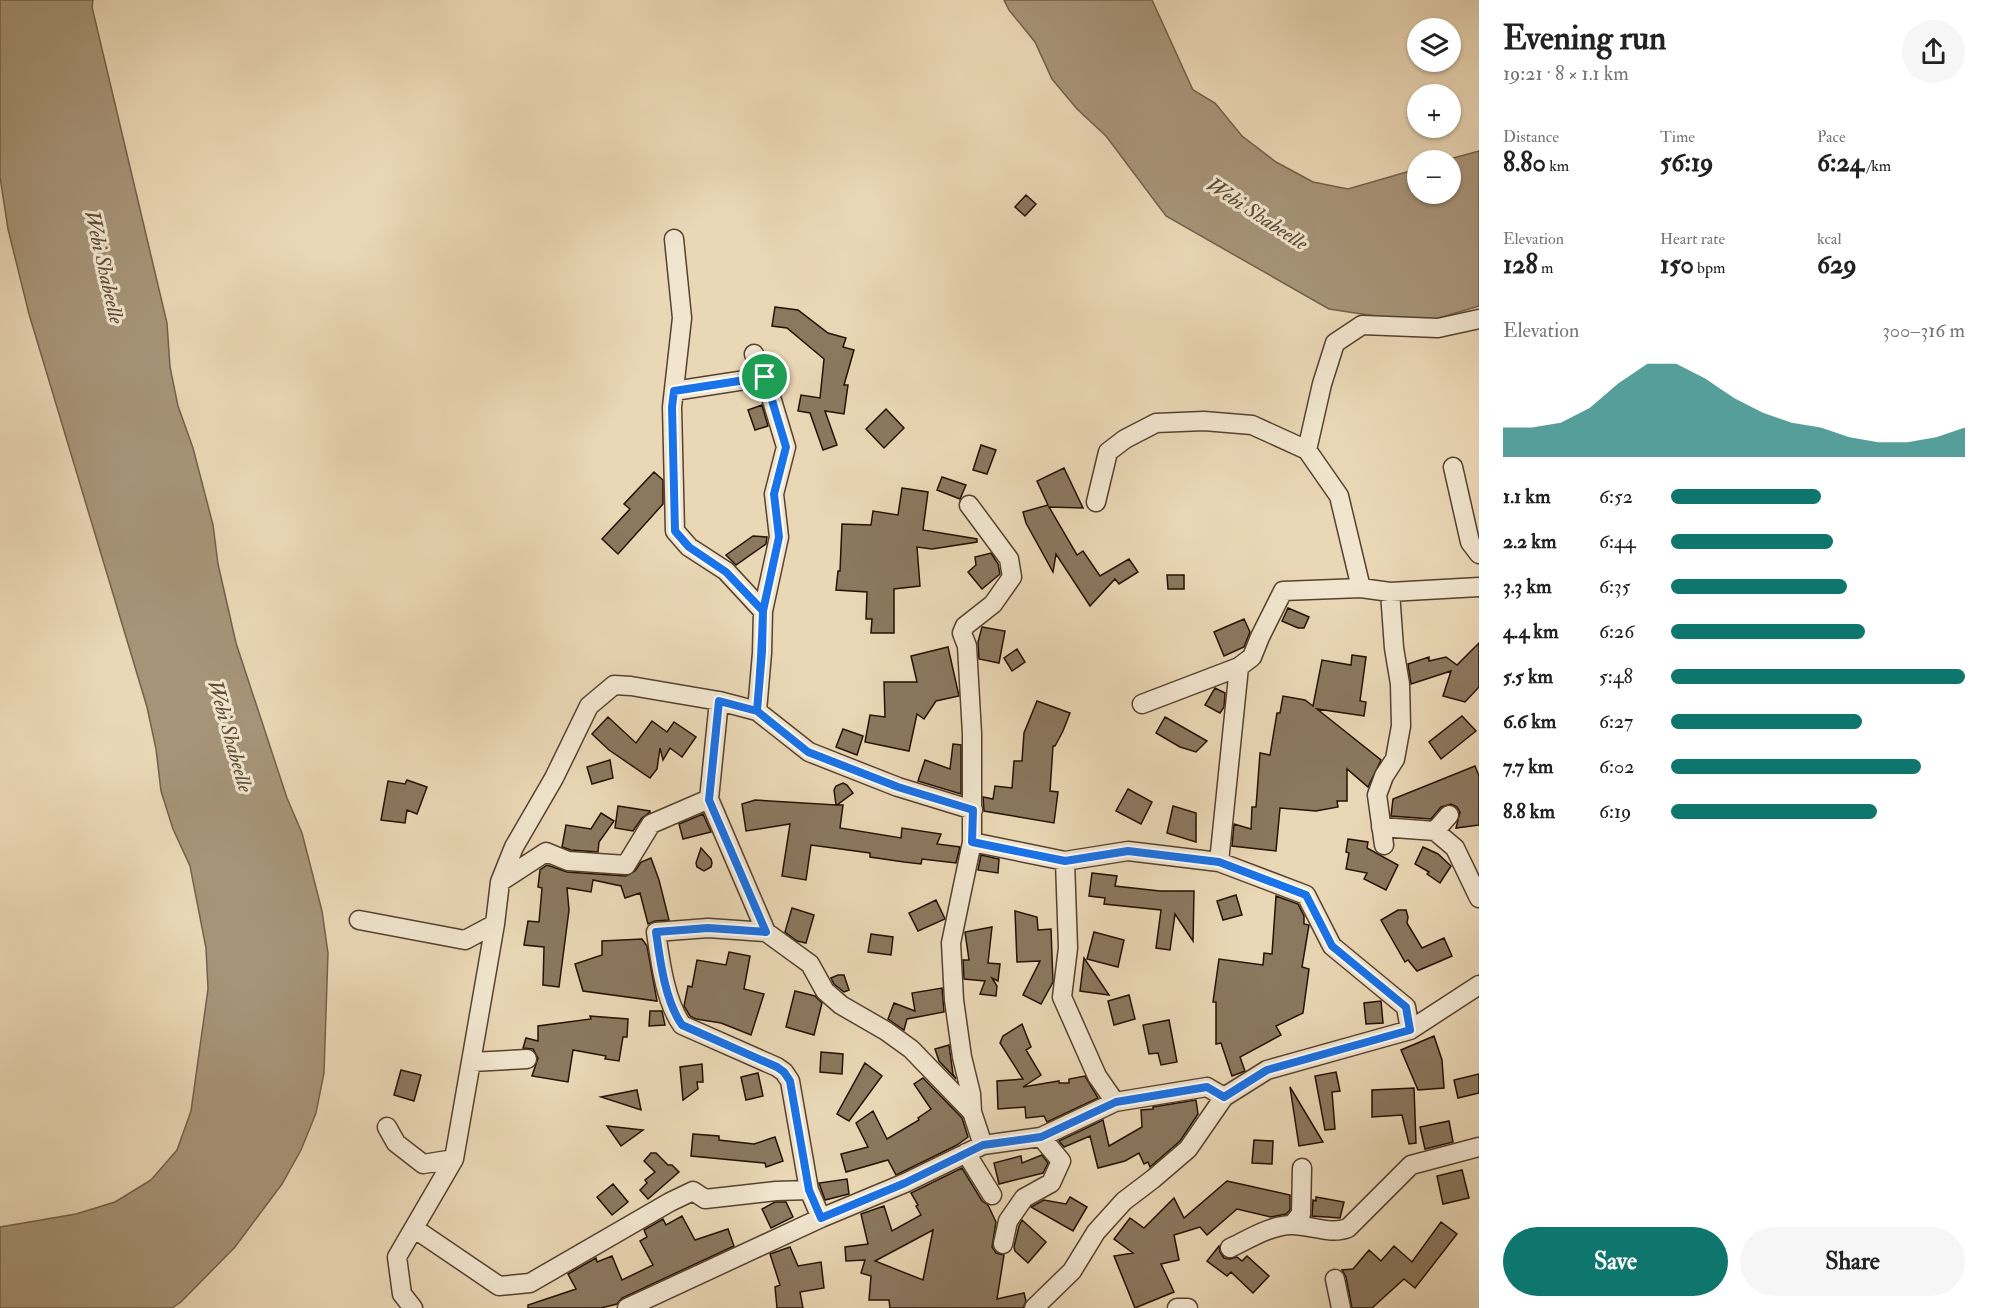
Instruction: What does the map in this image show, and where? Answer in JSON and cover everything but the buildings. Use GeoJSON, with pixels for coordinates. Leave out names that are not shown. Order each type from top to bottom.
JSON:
{"type":"FeatureCollection","features":[{"type":"Feature","properties":{"kind":"street"},"geometry":{"type":"LineString","coordinates":[[674,239],[682,318],[672,407],[675,531],[689,547],[726,572],[763,611]]}},
{"type":"Feature","properties":{"kind":"street"},"geometry":{"type":"LineString","coordinates":[[1307,450],[1335,344],[1362,325],[1438,327],[1479,319]]}},
{"type":"Feature","properties":{"kind":"street"},"geometry":{"type":"LineString","coordinates":[[754,354],[765,377],[786,447],[774,494],[779,537],[763,611],[757,711]]}},
{"type":"Feature","properties":{"kind":"street"},"geometry":{"type":"LineString","coordinates":[[674,391],[765,377]]}},
{"type":"Feature","properties":{"kind":"street"},"geometry":{"type":"LineString","coordinates":[[1096,502],[1108,452],[1125,439],[1156,423],[1204,421],[1252,425],[1307,450],[1339,496],[1361,588]]}},
{"type":"Feature","properties":{"kind":"street"},"geometry":{"type":"LineString","coordinates":[[1454,467],[1470,542],[1479,554]]}},
{"type":"Feature","properties":{"kind":"street"},"geometry":{"type":"LineString","coordinates":[[969,505],[1010,559],[1012,576],[993,604],[965,626],[962,633],[968,646],[972,734],[972,842],[951,943],[954,1000],[962,1057],[971,1094],[972,1112],[983,1145]]}},
{"type":"Feature","properties":{"kind":"street"},"geometry":{"type":"LineString","coordinates":[[1142,704],[1239,667],[1252,657],[1283,591],[1361,588],[1390,592],[1479,587]]}},
{"type":"Feature","properties":{"kind":"street"},"geometry":{"type":"LineString","coordinates":[[1384,845],[1377,795],[1384,776],[1395,759],[1401,726],[1400,684],[1394,648],[1390,592]]}},
{"type":"Feature","properties":{"kind":"street"},"geometry":{"type":"LineString","coordinates":[[1219,862],[1239,667]]}},
{"type":"Feature","properties":{"kind":"street"},"geometry":{"type":"LineString","coordinates":[[413,1308],[402,1294],[397,1257],[454,1159],[495,924],[500,882],[514,848],[554,778],[589,706],[614,685],[719,701],[757,711],[808,752],[898,787],[973,810]]}},
{"type":"Feature","properties":{"kind":"street"},"geometry":{"type":"LineString","coordinates":[[719,701],[709,800],[766,932],[810,964],[825,991],[841,1005],[886,1031],[911,1049],[972,1112]]}},
{"type":"Feature","properties":{"kind":"street"},"geometry":{"type":"LineString","coordinates":[[500,882],[546,852],[568,861],[626,865],[651,824],[709,800]]}},
{"type":"Feature","properties":{"kind":"street"},"geometry":{"type":"LineString","coordinates":[[1435,831],[1449,815]]}},
{"type":"Feature","properties":{"kind":"street"},"geometry":{"type":"LineString","coordinates":[[1381,827],[1435,831],[1455,848],[1479,898]]}},
{"type":"Feature","properties":{"kind":"street"},"geometry":{"type":"LineString","coordinates":[[972,842],[1065,861],[1128,851],[1219,862],[1306,895],[1332,946],[1406,1007],[1410,1030]]}},
{"type":"Feature","properties":{"kind":"street"},"geometry":{"type":"LineString","coordinates":[[1065,861],[1068,948],[1062,997],[1097,1076],[1116,1102]]}},
{"type":"Feature","properties":{"kind":"street"},"geometry":{"type":"LineString","coordinates":[[359,920],[465,940],[495,924]]}},
{"type":"Feature","properties":{"kind":"street"},"geometry":{"type":"LineString","coordinates":[[766,932],[708,928],[656,932],[659,958],[676,1016],[682,1025],[777,1067],[790,1081],[809,1190],[821,1218]]}},
{"type":"Feature","properties":{"kind":"street"},"geometry":{"type":"LineString","coordinates":[[1034,1308],[1072,1271],[1095,1232],[1124,1201],[1188,1149],[1224,1097],[1267,1070],[1410,1030],[1479,985]]}},
{"type":"Feature","properties":{"kind":"street"},"geometry":{"type":"LineString","coordinates":[[472,1062],[527,1059]]}},
{"type":"Feature","properties":{"kind":"street"},"geometry":{"type":"LineString","coordinates":[[627,1308],[821,1218],[905,1183],[983,1145],[1041,1137],[1116,1102],[1207,1087],[1224,1097]]}},
{"type":"Feature","properties":{"kind":"street"},"geometry":{"type":"LineString","coordinates":[[387,1127],[396,1143],[423,1164],[454,1159]]}},
{"type":"Feature","properties":{"kind":"street"},"geometry":{"type":"LineString","coordinates":[[1003,1244],[1008,1221],[1024,1198],[1051,1183],[1061,1161],[1041,1137]]}},
{"type":"Feature","properties":{"kind":"street"},"geometry":{"type":"LineString","coordinates":[[1230,1248],[1264,1232],[1292,1225],[1339,1232],[1348,1228],[1411,1165],[1479,1147]]}},
{"type":"Feature","properties":{"kind":"street"},"geometry":{"type":"LineString","coordinates":[[966,1153],[992,1195]]}},
{"type":"Feature","properties":{"kind":"street"},"geometry":{"type":"LineString","coordinates":[[1292,1225],[1301,1214],[1302,1168]]}},
{"type":"Feature","properties":{"kind":"street"},"geometry":{"type":"LineString","coordinates":[[415,1229],[500,1286],[530,1283],[693,1191],[705,1199],[776,1191],[809,1190]]}},
{"type":"Feature","properties":{"kind":"street"},"geometry":{"type":"LineString","coordinates":[[1370,1216],[1386,1190]]}},
{"type":"Feature","properties":{"kind":"street"},"geometry":{"type":"LineString","coordinates":[[1335,1279],[1341,1308]]}},
{"type":"Feature","properties":{"kind":"street"},"geometry":{"type":"LineString","coordinates":[[1177,1308],[1188,1308]]}},
{"type":"Feature","properties":{"kind":"water","name":"Webi Shabeelle"},"geometry":{"type":"Polygon","coordinates":[[[0,0],[93,0],[92,7],[167,323],[170,367],[178,406],[193,448],[213,525],[218,564],[236,643],[287,798],[302,833],[322,911],[328,953],[324,1073],[316,1113],[301,1150],[282,1184],[235,1247],[181,1302],[172,1308],[0,1308],[0,1227],[76,1214],[115,1202],[151,1180],[177,1150],[191,1111],[208,989],[206,948],[190,866],[173,829],[161,791],[156,749],[147,707],[29,314],[8,229],[0,177],[0,0]]]}},
{"type":"Feature","properties":{"kind":"water","name":"Webi Shabeelle"},"geometry":{"type":"Polygon","coordinates":[[[1004,0],[1152,0],[1193,90],[1215,103],[1242,136],[1276,162],[1313,182],[1348,189],[1407,172],[1407,204],[1461,204],[1461,156],[1479,151],[1479,306],[1436,319],[1408,321],[1329,309],[1166,216],[1106,136],[1077,109],[1052,79],[1035,42],[1009,10],[1004,0]]]}},
{"type":"Feature","properties":{"kind":"route"},"geometry":{"type":"LineString","coordinates":[[765,377],[674,391],[672,407],[675,531],[689,547],[726,572],[763,611],[762,652],[757,711],[808,752],[898,787],[973,810],[972,842],[1065,861],[1128,851],[1219,862],[1306,895],[1332,946],[1406,1007],[1410,1030],[1267,1070],[1224,1097],[1207,1087],[1116,1102],[1041,1137],[983,1145],[905,1183],[821,1218],[809,1190],[790,1081],[777,1067],[682,1025],[676,1016],[659,958],[656,932],[708,928],[766,932],[709,800],[719,701],[757,711],[763,611],[779,537],[774,494],[786,447],[765,377]]}}]}
